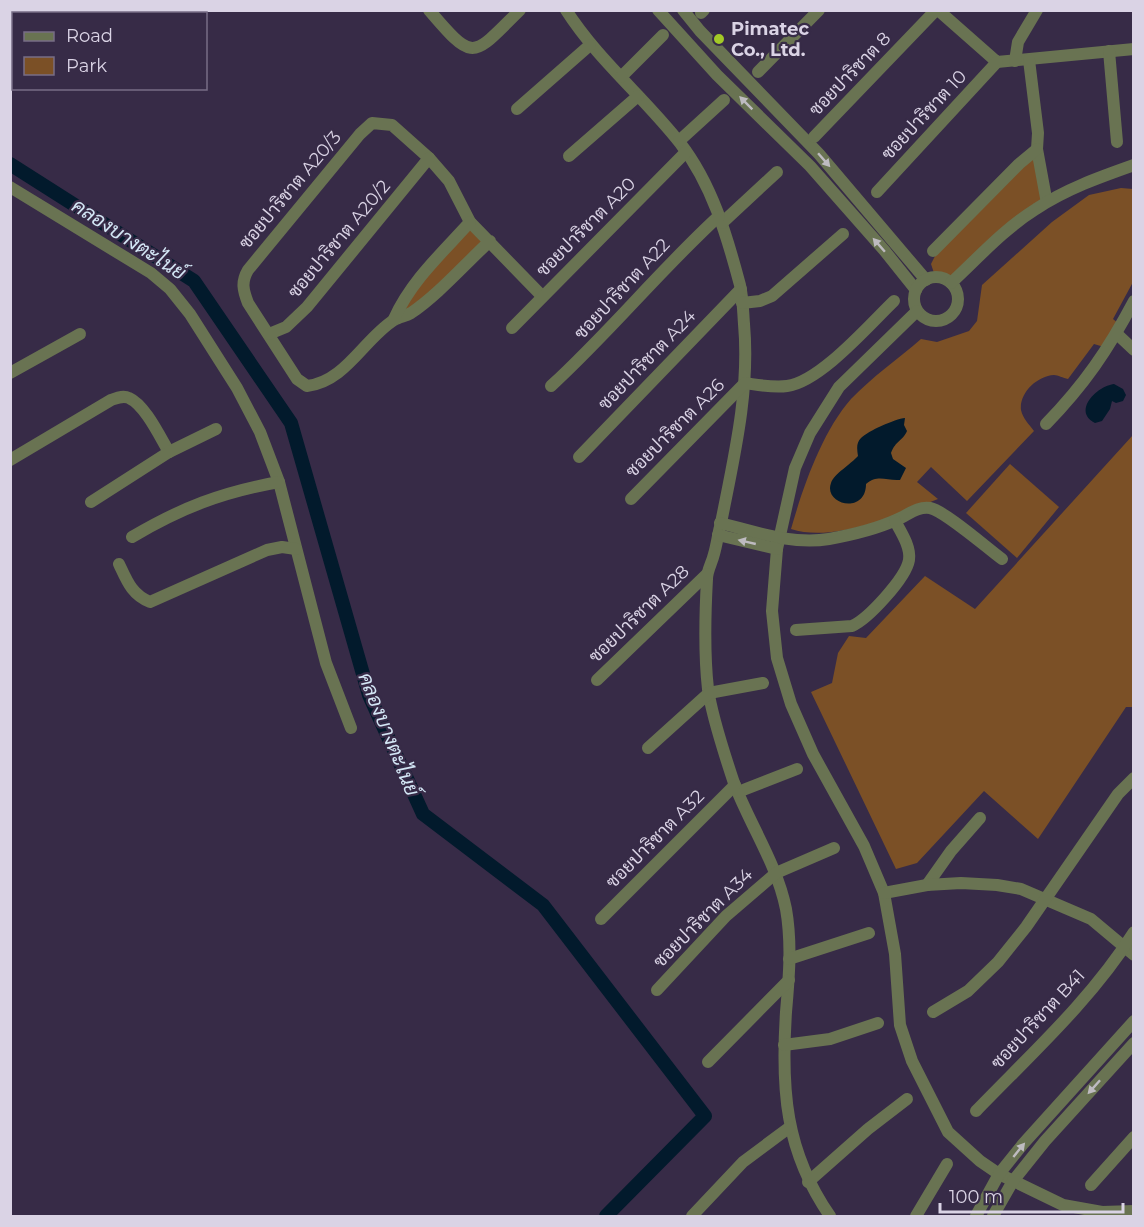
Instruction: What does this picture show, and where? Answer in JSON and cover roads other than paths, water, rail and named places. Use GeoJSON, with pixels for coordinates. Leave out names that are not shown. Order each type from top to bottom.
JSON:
{"type":"FeatureCollection","features":[{"type":"Feature","properties":{"kind":"street"},"geometry":{"type":"LineString","coordinates":[[429,10],[454,40],[472,49],[481,47],[520,10]]}},
{"type":"Feature","properties":{"kind":"street"},"geometry":{"type":"LineString","coordinates":[[566,10],[590,45],[687,152],[721,219],[741,289],[746,347],[746,383],[714,557],[707,574],[706,640],[709,693],[737,788],[776,873],[786,908],[789,980],[784,1046],[784,1085],[790,1127],[808,1182],[828,1216]]}},
{"type":"Feature","properties":{"kind":"street"},"geometry":{"type":"LineString","coordinates":[[658,10],[717,75],[810,166],[884,249],[916,290]]}},
{"type":"Feature","properties":{"kind":"street"},"geometry":{"type":"LineString","coordinates":[[683,10],[819,154],[926,280]]}},
{"type":"Feature","properties":{"kind":"street"},"geometry":{"type":"LineString","coordinates":[[758,72],[819,10]]}},
{"type":"Feature","properties":{"kind":"street"},"geometry":{"type":"LineString","coordinates":[[937,10],[998,62],[1134,49]]}},
{"type":"Feature","properties":{"kind":"street","name":"ซอยปาริชาต 8"},"geometry":{"type":"LineString","coordinates":[[814,137],[937,10]]}},
{"type":"Feature","properties":{"kind":"street"},"geometry":{"type":"LineString","coordinates":[[1015,61],[1018,42],[1037,10]]}},
{"type":"Feature","properties":{"kind":"street"},"geometry":{"type":"LineString","coordinates":[[621,77],[663,35]]}},
{"type":"Feature","properties":{"kind":"street"},"geometry":{"type":"LineString","coordinates":[[517,109],[590,45]]}},
{"type":"Feature","properties":{"kind":"street"},"geometry":{"type":"LineString","coordinates":[[1109,51],[1117,142]]}},
{"type":"Feature","properties":{"kind":"street"},"geometry":{"type":"LineString","coordinates":[[1029,60],[1038,133],[1037,149],[1046,198]]}},
{"type":"Feature","properties":{"kind":"street","name":"ซอยปาริชาต 10"},"geometry":{"type":"LineString","coordinates":[[877,192],[998,62]]}},
{"type":"Feature","properties":{"kind":"street"},"geometry":{"type":"LineString","coordinates":[[569,156],[638,96]]}},
{"type":"Feature","properties":{"kind":"street"},"geometry":{"type":"LineString","coordinates":[[679,141],[724,100]]}},
{"type":"Feature","properties":{"kind":"street","name":"ซอยปาริชาต A20/3"},"geometry":{"type":"LineString","coordinates":[[269,334],[248,303],[243,280],[248,270],[360,134],[372,123],[392,125],[429,159]]}},
{"type":"Feature","properties":{"kind":"street"},"geometry":{"type":"LineString","coordinates":[[933,251],[1018,164],[1037,149]]}},
{"type":"Feature","properties":{"kind":"street","name":"ซอยปาริชาต A20"},"geometry":{"type":"LineString","coordinates":[[512,328],[687,152]]}},
{"type":"Feature","properties":{"kind":"street"},"geometry":{"type":"LineString","coordinates":[[429,159],[448,182],[470,222],[542,296]]}},
{"type":"Feature","properties":{"kind":"street","name":"ซอยปาริชาต A20/2"},"geometry":{"type":"LineString","coordinates":[[269,334],[286,327],[307,307],[429,159]]}},
{"type":"Feature","properties":{"kind":"street"},"geometry":{"type":"LineString","coordinates":[[951,283],[1005,233],[1034,210],[1074,187],[1134,165]]}},
{"type":"Feature","properties":{"kind":"street","name":"ซอยปาริชาต A22"},"geometry":{"type":"LineString","coordinates":[[551,386],[575,364],[692,240],[777,172]]}},
{"type":"Feature","properties":{"kind":"street"},"geometry":{"type":"LineString","coordinates":[[10,187],[152,273],[170,289],[190,314],[237,388],[260,432],[279,482],[326,663],[351,728]]}},
{"type":"Feature","properties":{"kind":"street"},"geometry":{"type":"LineString","coordinates":[[269,334],[297,379],[307,386],[318,385],[333,376],[394,319],[414,283],[470,222]]}},
{"type":"Feature","properties":{"kind":"street"},"geometry":{"type":"LineString","coordinates":[[742,303],[760,301],[772,296],[843,234]]}},
{"type":"Feature","properties":{"kind":"street"},"geometry":{"type":"LineString","coordinates":[[394,319],[410,314],[490,241]]}},
{"type":"Feature","properties":{"kind":"street"},"geometry":{"type":"LineString","coordinates":[[939,277],[951,283],[956,290],[958,306],[947,318],[931,321],[918,311],[914,297],[916,290],[926,280],[939,277]]}},
{"type":"Feature","properties":{"kind":"street","name":"ซอยปาริชาต A24"},"geometry":{"type":"LineString","coordinates":[[579,457],[741,289]]}},
{"type":"Feature","properties":{"kind":"street"},"geometry":{"type":"LineString","coordinates":[[746,383],[788,386],[805,381],[822,370],[894,301]]}},
{"type":"Feature","properties":{"kind":"street"},"geometry":{"type":"LineString","coordinates":[[1046,424],[1092,373],[1117,334],[1134,301]]}},
{"type":"Feature","properties":{"kind":"street"},"geometry":{"type":"LineString","coordinates":[[918,311],[839,387],[810,433],[795,468],[778,544],[772,611],[777,658],[791,704],[813,754],[864,846],[884,893],[895,954],[900,1025],[912,1061],[948,1132],[980,1161],[999,1174],[1063,1205],[1102,1212],[1134,1211]]}},
{"type":"Feature","properties":{"kind":"street"},"geometry":{"type":"LineString","coordinates":[[10,374],[80,334]]}},
{"type":"Feature","properties":{"kind":"street"},"geometry":{"type":"LineString","coordinates":[[1117,334],[1134,350]]}},
{"type":"Feature","properties":{"kind":"street","name":"ซอยปาริชาต A26"},"geometry":{"type":"LineString","coordinates":[[631,499],[746,383]]}},
{"type":"Feature","properties":{"kind":"street"},"geometry":{"type":"LineString","coordinates":[[10,459],[111,400],[120,397],[128,397],[143,410],[169,452]]}},
{"type":"Feature","properties":{"kind":"street"},"geometry":{"type":"LineString","coordinates":[[91,502],[169,452],[216,429]]}},
{"type":"Feature","properties":{"kind":"street"},"geometry":{"type":"LineString","coordinates":[[132,537],[182,509],[221,494],[279,482]]}},
{"type":"Feature","properties":{"kind":"street"},"geometry":{"type":"LineString","coordinates":[[719,529],[778,544],[830,539],[895,521],[917,509],[931,508],[1002,559]]}},
{"type":"Feature","properties":{"kind":"street"},"geometry":{"type":"LineString","coordinates":[[796,630],[852,626],[860,623],[873,612],[900,579],[910,559],[908,548],[895,521]]}},
{"type":"Feature","properties":{"kind":"street"},"geometry":{"type":"LineString","coordinates":[[119,564],[132,590],[140,598],[150,602],[267,550],[282,547],[296,549]]}},
{"type":"Feature","properties":{"kind":"street","name":"ซอยปาริชาต A28"},"geometry":{"type":"LineString","coordinates":[[597,680],[707,574]]}},
{"type":"Feature","properties":{"kind":"street"},"geometry":{"type":"LineString","coordinates":[[648,748],[709,693],[763,683]]}},
{"type":"Feature","properties":{"kind":"street"},"geometry":{"type":"LineString","coordinates":[[737,788],[797,769]]}},
{"type":"Feature","properties":{"kind":"street"},"geometry":{"type":"LineString","coordinates":[[933,1012],[968,991],[998,962],[1046,900],[1118,794],[1134,778]]}},
{"type":"Feature","properties":{"kind":"street","name":"ซอยปาริชาต A32"},"geometry":{"type":"LineString","coordinates":[[601,920],[737,788]]}},
{"type":"Feature","properties":{"kind":"street"},"geometry":{"type":"LineString","coordinates":[[927,885],[951,851],[980,818]]}},
{"type":"Feature","properties":{"kind":"street","name":"ซอยปาริชาต A34"},"geometry":{"type":"LineString","coordinates":[[657,990],[726,916],[776,873],[834,848]]}},
{"type":"Feature","properties":{"kind":"street"},"geometry":{"type":"LineString","coordinates":[[884,893],[927,885],[961,883],[1022,889],[1091,919],[1129,952]]}},
{"type":"Feature","properties":{"kind":"street","name":"ซอยปาริชาต B41"},"geometry":{"type":"LineString","coordinates":[[976,1112],[1056,1030],[1103,976],[1129,952],[1134,932]]}},
{"type":"Feature","properties":{"kind":"street"},"geometry":{"type":"LineString","coordinates":[[789,960],[869,933]]}},
{"type":"Feature","properties":{"kind":"street"},"geometry":{"type":"LineString","coordinates":[[708,1062],[789,980]]}},
{"type":"Feature","properties":{"kind":"street"},"geometry":{"type":"LineString","coordinates":[[976,1216],[999,1174],[1023,1144],[1134,1021]]}},
{"type":"Feature","properties":{"kind":"street"},"geometry":{"type":"LineString","coordinates":[[784,1046],[830,1039],[878,1023]]}},
{"type":"Feature","properties":{"kind":"street"},"geometry":{"type":"LineString","coordinates":[[993,1216],[1013,1181],[1045,1141],[1134,1044]]}},
{"type":"Feature","properties":{"kind":"street"},"geometry":{"type":"LineString","coordinates":[[808,1182],[868,1129],[907,1100]]}},
{"type":"Feature","properties":{"kind":"street"},"geometry":{"type":"LineString","coordinates":[[692,1216],[743,1162],[790,1127]]}},
{"type":"Feature","properties":{"kind":"street"},"geometry":{"type":"LineString","coordinates":[[1091,1185],[1134,1137]]}},
{"type":"Feature","properties":{"kind":"street"},"geometry":{"type":"LineString","coordinates":[[916,1216],[947,1164]]}},
{"type":"Feature","properties":{"kind":"water"},"geometry":{"type":"Polygon","coordinates":[[[1114,384],[1123,389],[1126,395],[1123,401],[1116,403],[1112,401],[1102,421],[1095,423],[1089,418],[1086,406],[1094,394],[1114,384]]]}},
{"type":"Feature","properties":{"kind":"water"},"geometry":{"type":"Polygon","coordinates":[[[905,418],[904,425],[907,431],[891,453],[893,459],[906,468],[900,480],[874,479],[866,484],[864,494],[853,503],[839,501],[833,497],[830,491],[831,483],[858,456],[859,440],[869,432],[905,418]]]}},
{"type":"Feature","properties":{"kind":"waterway","name":"คลองบางตะไนย์"},"geometry":{"type":"LineString","coordinates":[[10,164],[194,281],[291,423],[369,695],[423,814],[543,905],[705,1116],[606,1216]]}},
{"type":"Feature","properties":{"kind":"place","name":"Pimatec Co., Ltd."},"geometry":{"type":"Point","coordinates":[719,39]}}]}
